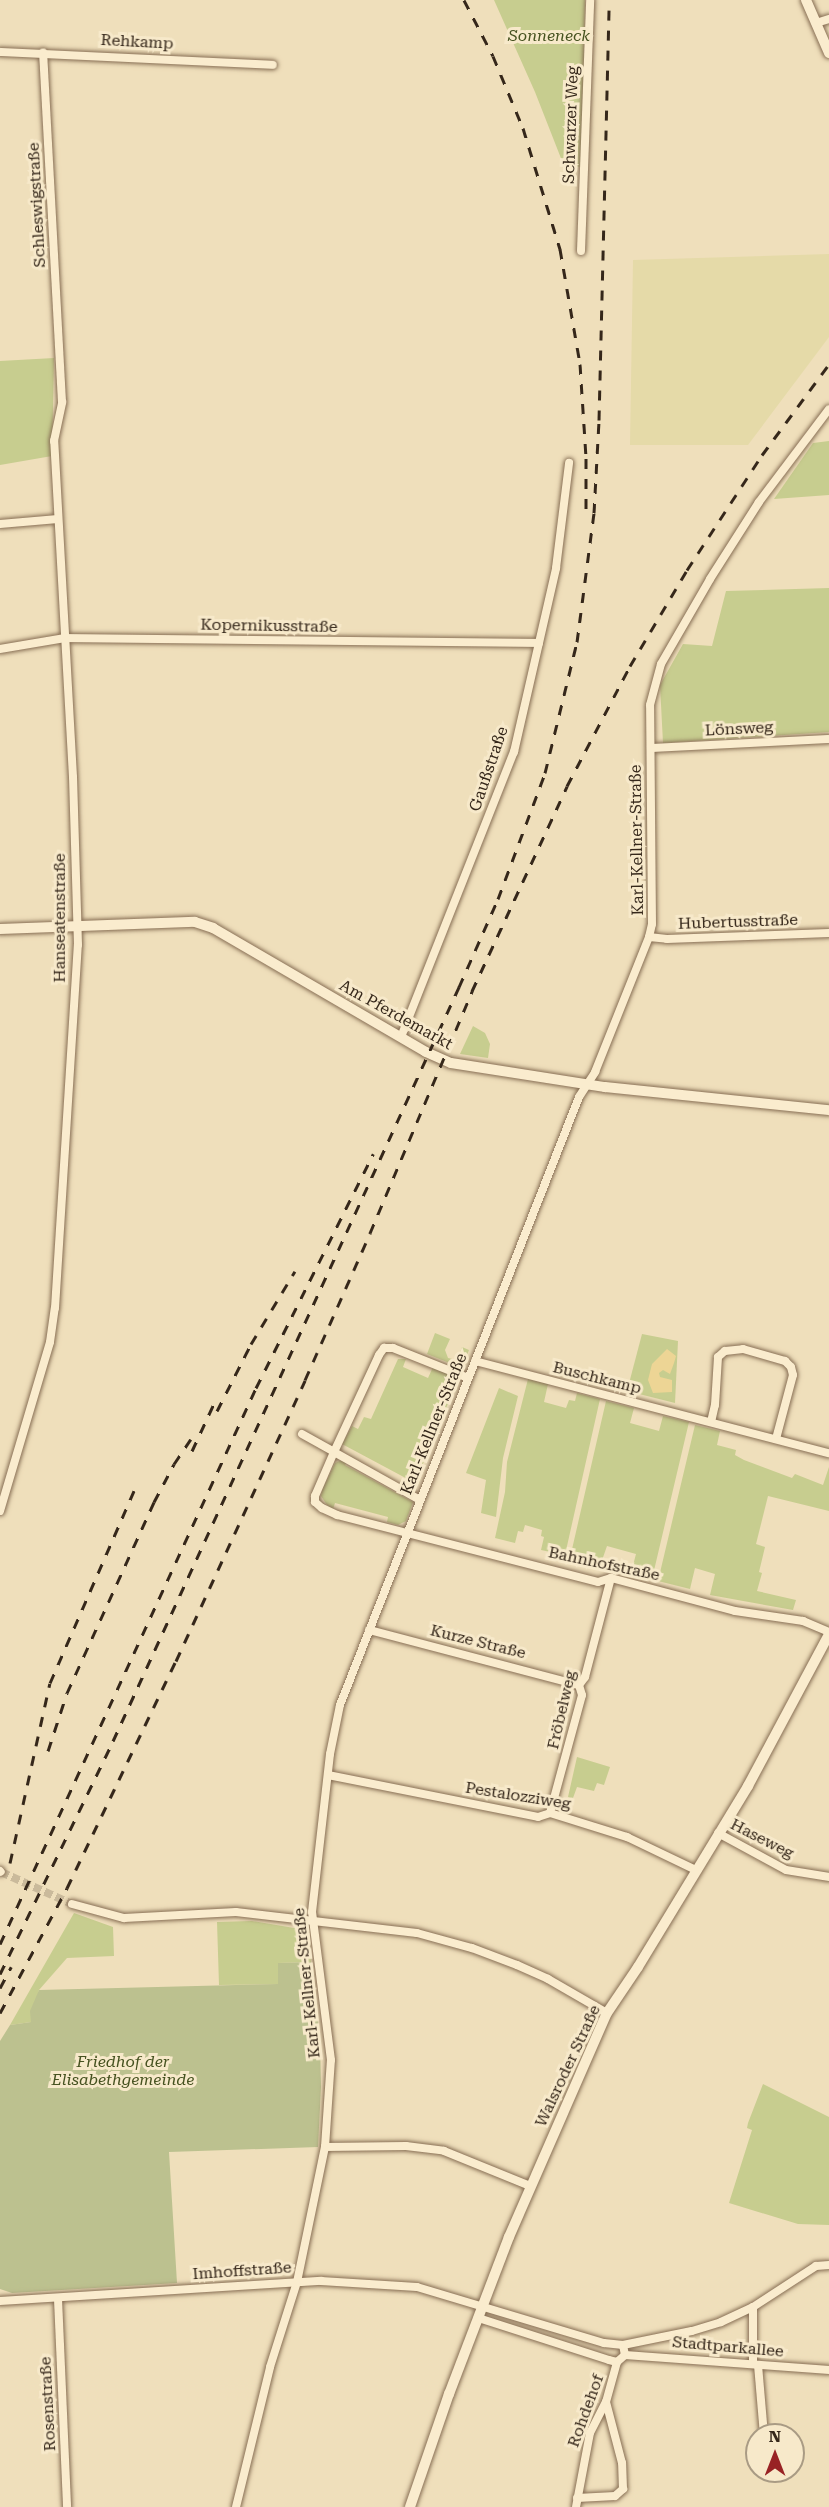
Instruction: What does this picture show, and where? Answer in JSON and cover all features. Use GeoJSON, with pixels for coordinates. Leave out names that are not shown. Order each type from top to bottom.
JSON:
{"type":"FeatureCollection","features":[{"type":"Feature","properties":{"kind":"street","name":"Schwarzer Weg"},"geometry":{"type":"LineString","coordinates":[[581,251],[590,0]]}},
{"type":"Feature","properties":{"kind":"street"},"geometry":{"type":"LineString","coordinates":[[806,0],[829,53]]}},
{"type":"Feature","properties":{"kind":"street"},"geometry":{"type":"LineString","coordinates":[[816,23],[829,19]]}},
{"type":"Feature","properties":{"kind":"street","name":"Rehkamp"},"geometry":{"type":"LineString","coordinates":[[0,52],[273,65]]}},
{"type":"Feature","properties":{"kind":"street","name":"Schleswigstraße"},"geometry":{"type":"LineString","coordinates":[[44,53],[60,355]]}},
{"type":"Feature","properties":{"kind":"street","name":"Hanseatenstraße"},"geometry":{"type":"LineString","coordinates":[[0,1511],[3,1493],[44,1368],[55,1308],[78,926],[54,441],[62,402],[60,355]]}},
{"type":"Feature","properties":{"kind":"street","name":"Karl-Kellner-Straße"},"geometry":{"type":"LineString","coordinates":[[236,2507],[270,2367],[297,2282],[325,2147],[331,2060],[313,1920],[318,1846],[334,1729],[342,1697],[577,1101],[597,1068],[649,937],[652,924],[650,705],[661,664],[710,579],[759,502],[829,409]]}},
{"type":"Feature","properties":{"kind":"street","name":"Gaußstraße"},"geometry":{"type":"LineString","coordinates":[[401,1037],[514,752],[556,568],[568,463]]}},
{"type":"Feature","properties":{"kind":"street"},"geometry":{"type":"LineString","coordinates":[[0,524],[58,519]]}},
{"type":"Feature","properties":{"kind":"street","name":"Kopernikusstraße"},"geometry":{"type":"LineString","coordinates":[[0,649],[65,638],[539,643]]}},
{"type":"Feature","properties":{"kind":"street","name":"Lönsweg"},"geometry":{"type":"LineString","coordinates":[[651,748],[829,739]]}},
{"type":"Feature","properties":{"kind":"street","name":"Am Pferdemarkt"},"geometry":{"type":"LineString","coordinates":[[0,929],[178,920],[195,922],[213,928],[401,1037],[451,1063],[587,1084],[829,1110]]}},
{"type":"Feature","properties":{"kind":"street","name":"Hubertusstraße"},"geometry":{"type":"LineString","coordinates":[[649,937],[667,939],[829,933]]}},
{"type":"Feature","properties":{"kind":"street"},"geometry":{"type":"LineString","coordinates":[[334,1452],[384,1348],[393,1348],[468,1378]]}},
{"type":"Feature","properties":{"kind":"street"},"geometry":{"type":"LineString","coordinates":[[711,1422],[715,1405],[718,1357],[725,1351],[742,1349],[785,1361],[791,1367],[793,1375],[776,1439]]}},
{"type":"Feature","properties":{"kind":"street","name":"Buschkamp"},"geometry":{"type":"LineString","coordinates":[[475,1361],[829,1453]]}},
{"type":"Feature","properties":{"kind":"street"},"geometry":{"type":"LineString","coordinates":[[302,1434],[420,1500]]}},
{"type":"Feature","properties":{"kind":"street","name":"Bahnhofstraße"},"geometry":{"type":"LineString","coordinates":[[334,1452],[317,1488],[315,1502],[338,1515],[598,1582],[610,1578],[735,1611],[803,1621],[829,1633]]}},
{"type":"Feature","properties":{"kind":"street","name":"Fröbelweg"},"geometry":{"type":"LineString","coordinates":[[550,1813],[582,1695],[579,1685],[585,1677],[610,1578]]}},
{"type":"Feature","properties":{"kind":"street","name":"Kurze Straße"},"geometry":{"type":"LineString","coordinates":[[369,1630],[579,1685]]}},
{"type":"Feature","properties":{"kind":"street","name":"Walsroder Straße"},"geometry":{"type":"LineString","coordinates":[[410,2507],[478,2318],[530,2187],[607,2013],[638,1967],[748,1786],[829,1633]]}},
{"type":"Feature","properties":{"kind":"street","name":"Pestalozziweg"},"geometry":{"type":"LineString","coordinates":[[328,1775],[538,1817],[550,1813],[627,1837],[696,1870]]}},
{"type":"Feature","properties":{"kind":"street","name":"Haseweg"},"geometry":{"type":"LineString","coordinates":[[718,1833],[786,1870],[829,1877]]}},
{"type":"Feature","properties":{"kind":"street"},"geometry":{"type":"LineString","coordinates":[[72,1904],[124,1918],[236,1912],[417,1933],[472,1948],[548,1979],[607,2013]]}},
{"type":"Feature","properties":{"kind":"street"},"geometry":{"type":"LineString","coordinates":[[325,2147],[406,2146],[444,2151],[530,2187]]}},
{"type":"Feature","properties":{"kind":"street"},"geometry":{"type":"LineString","coordinates":[[483,2306],[604,2343],[620,2344],[692,2331],[753,2307],[816,2266],[829,2265]]}},
{"type":"Feature","properties":{"kind":"street","name":"Imhoffstraße"},"geometry":{"type":"LineString","coordinates":[[0,2301],[58,2300],[297,2282],[417,2287],[483,2306]]}},
{"type":"Feature","properties":{"kind":"street","name":"Rosenstraße"},"geometry":{"type":"LineString","coordinates":[[58,2300],[67,2507]]}},
{"type":"Feature","properties":{"kind":"street"},"geometry":{"type":"LineString","coordinates":[[753,2307],[755,2365],[762,2423]]}},
{"type":"Feature","properties":{"kind":"street"},"geometry":{"type":"LineString","coordinates":[[478,2318],[613,2361],[625,2355],[620,2344]]}},
{"type":"Feature","properties":{"kind":"street","name":"Stadtparkallee"},"geometry":{"type":"LineString","coordinates":[[625,2355],[829,2370]]}},
{"type":"Feature","properties":{"kind":"street","name":"Rohdehof"},"geometry":{"type":"LineString","coordinates":[[577,2502],[590,2433],[606,2402],[613,2361]]}},
{"type":"Feature","properties":{"kind":"street"},"geometry":{"type":"LineString","coordinates":[[577,2502],[615,2496],[623,2489],[622,2463],[606,2402]]}},
{"type":"Feature","properties":{"kind":"shaded area"},"geometry":{"type":"Polygon","coordinates":[[[829,254],[829,337],[748,445],[630,445],[633,260],[829,254]]]}},
{"type":"Feature","properties":{"kind":"green space","name":"Sonneneck"},"geometry":{"type":"Polygon","coordinates":[[[494,0],[585,0],[582,167],[564,166],[535,92],[494,0]]]}},
{"type":"Feature","properties":{"kind":"green space"},"geometry":{"type":"Polygon","coordinates":[[[54,358],[52,456],[0,465],[0,361],[54,358]]]}},
{"type":"Feature","properties":{"kind":"green space"},"geometry":{"type":"Polygon","coordinates":[[[829,441],[829,495],[774,499],[813,443],[829,441]]]}},
{"type":"Feature","properties":{"kind":"green space"},"geometry":{"type":"Polygon","coordinates":[[[829,588],[829,732],[663,743],[660,685],[683,644],[712,646],[726,591],[829,588]]]}},
{"type":"Feature","properties":{"kind":"green space"},"geometry":{"type":"Polygon","coordinates":[[[473,1026],[485,1033],[490,1044],[488,1058],[460,1054],[473,1026]]]}},
{"type":"Feature","properties":{"kind":"green space"},"geometry":{"type":"Polygon","coordinates":[[[435,1333],[450,1339],[445,1350],[448,1358],[457,1360],[462,1347],[469,1350],[462,1368],[427,1354],[435,1333]]]}},
{"type":"Feature","properties":{"kind":"green space"},"geometry":{"type":"Polygon","coordinates":[[[642,1334],[678,1341],[675,1403],[627,1391],[642,1334]]]}},
{"type":"Feature","properties":{"kind":"green space"},"geometry":{"type":"Polygon","coordinates":[[[398,1359],[406,1359],[403,1367],[428,1378],[433,1367],[459,1377],[415,1483],[342,1444],[352,1426],[358,1429],[364,1417],[371,1419],[398,1359]]]}},
{"type":"Feature","properties":{"kind":"green space"},"geometry":{"type":"Polygon","coordinates":[[[528,1379],[548,1384],[544,1402],[566,1408],[569,1400],[575,1401],[577,1393],[600,1399],[565,1555],[541,1550],[544,1537],[541,1536],[542,1530],[525,1525],[523,1532],[518,1531],[515,1543],[495,1538],[505,1492],[507,1462],[528,1379]]]}},
{"type":"Feature","properties":{"kind":"green space"},"geometry":{"type":"Polygon","coordinates":[[[499,1388],[518,1396],[503,1458],[496,1517],[481,1513],[486,1480],[466,1473],[499,1388]]]}},
{"type":"Feature","properties":{"kind":"green space"},"geometry":{"type":"Polygon","coordinates":[[[606,1401],[634,1408],[630,1423],[659,1431],[663,1416],[689,1422],[652,1579],[631,1573],[636,1554],[607,1546],[600,1566],[570,1558],[606,1401]]]}},
{"type":"Feature","properties":{"kind":"green space"},"geometry":{"type":"Polygon","coordinates":[[[695,1425],[720,1431],[717,1445],[736,1450],[735,1455],[744,1460],[792,1478],[795,1474],[823,1485],[829,1467],[829,1511],[768,1496],[756,1544],[765,1547],[757,1591],[796,1600],[793,1610],[710,1595],[715,1574],[695,1568],[690,1589],[658,1581],[695,1425]]]}},
{"type":"Feature","properties":{"kind":"green space"},"geometry":{"type":"Polygon","coordinates":[[[342,1460],[346,1463],[345,1465],[413,1502],[406,1521],[398,1525],[387,1522],[388,1517],[335,1503],[333,1509],[327,1505],[321,1496],[322,1490],[335,1463],[342,1460]]]}},
{"type":"Feature","properties":{"kind":"green space"},"geometry":{"type":"Polygon","coordinates":[[[577,1757],[610,1767],[604,1785],[597,1783],[594,1791],[577,1787],[573,1798],[568,1797],[577,1757]]]}},
{"type":"Feature","properties":{"kind":"green space"},"geometry":{"type":"Polygon","coordinates":[[[74,1913],[113,1927],[114,1956],[67,1958],[39,1990],[31,2022],[10,2025],[74,1913]]]}},
{"type":"Feature","properties":{"kind":"green space"},"geometry":{"type":"Polygon","coordinates":[[[252,1921],[306,1930],[311,1962],[278,1963],[279,1984],[219,1985],[217,1922],[252,1921]]]}},
{"type":"Feature","properties":{"kind":"green space","name":"Friedhof der Elisabethgemeinde"},"geometry":{"type":"Polygon","coordinates":[[[311,1962],[320,2039],[321,2087],[318,2147],[169,2152],[177,2283],[12,2293],[0,2289],[0,2041],[10,2025],[31,2022],[30,2011],[39,1990],[278,1984],[278,1963],[311,1962]]]}},
{"type":"Feature","properties":{"kind":"green space"},"geometry":{"type":"Polygon","coordinates":[[[763,2084],[829,2117],[829,2225],[798,2224],[729,2203],[752,2130],[747,2128],[748,2123],[763,2084]]]}},
{"type":"Feature","properties":{"kind":"sand"},"geometry":{"type":"Polygon","coordinates":[[[667,1349],[676,1356],[674,1363],[670,1374],[663,1370],[659,1373],[660,1377],[672,1380],[672,1392],[653,1393],[648,1380],[652,1364],[667,1349]]]}},
{"type":"Feature","properties":{"kind":"tunnel"},"geometry":{"type":"LineString","coordinates":[[1,1872],[72,1904]]}},
{"type":"Feature","properties":{"kind":"railway"},"geometry":{"type":"LineString","coordinates":[[464,0],[493,56],[523,128],[560,249],[580,364],[586,458],[586,517]]}},
{"type":"Feature","properties":{"kind":"railway"},"geometry":{"type":"LineString","coordinates":[[0,1974],[113,1741],[459,987],[498,899],[545,773],[577,642],[594,513],[599,420],[609,0]]}},
{"type":"Feature","properties":{"kind":"railway"},"geometry":{"type":"LineString","coordinates":[[0,2013],[67,1888],[176,1661],[305,1380],[472,991],[567,786],[630,666],[687,570],[762,455],[829,364]]}},
{"type":"Feature","properties":{"kind":"railway"},"geometry":{"type":"LineString","coordinates":[[0,1944],[256,1388],[373,1154]]}},
{"type":"Feature","properties":{"kind":"railway"},"geometry":{"type":"LineString","coordinates":[[217,1411],[251,1344],[295,1271]]}},
{"type":"Feature","properties":{"kind":"railway"},"geometry":{"type":"LineString","coordinates":[[192,1451],[216,1399]]}},
{"type":"Feature","properties":{"kind":"railway"},"geometry":{"type":"LineString","coordinates":[[48,1751],[67,1693],[154,1502],[174,1464],[191,1439]]}},
{"type":"Feature","properties":{"kind":"railway"},"geometry":{"type":"LineString","coordinates":[[10,1863],[50,1683],[134,1491]]}},
{"type":"Feature","properties":{"kind":"railway"},"geometry":{"type":"LineString","coordinates":[[0,1988],[11,1967]]}}]}
